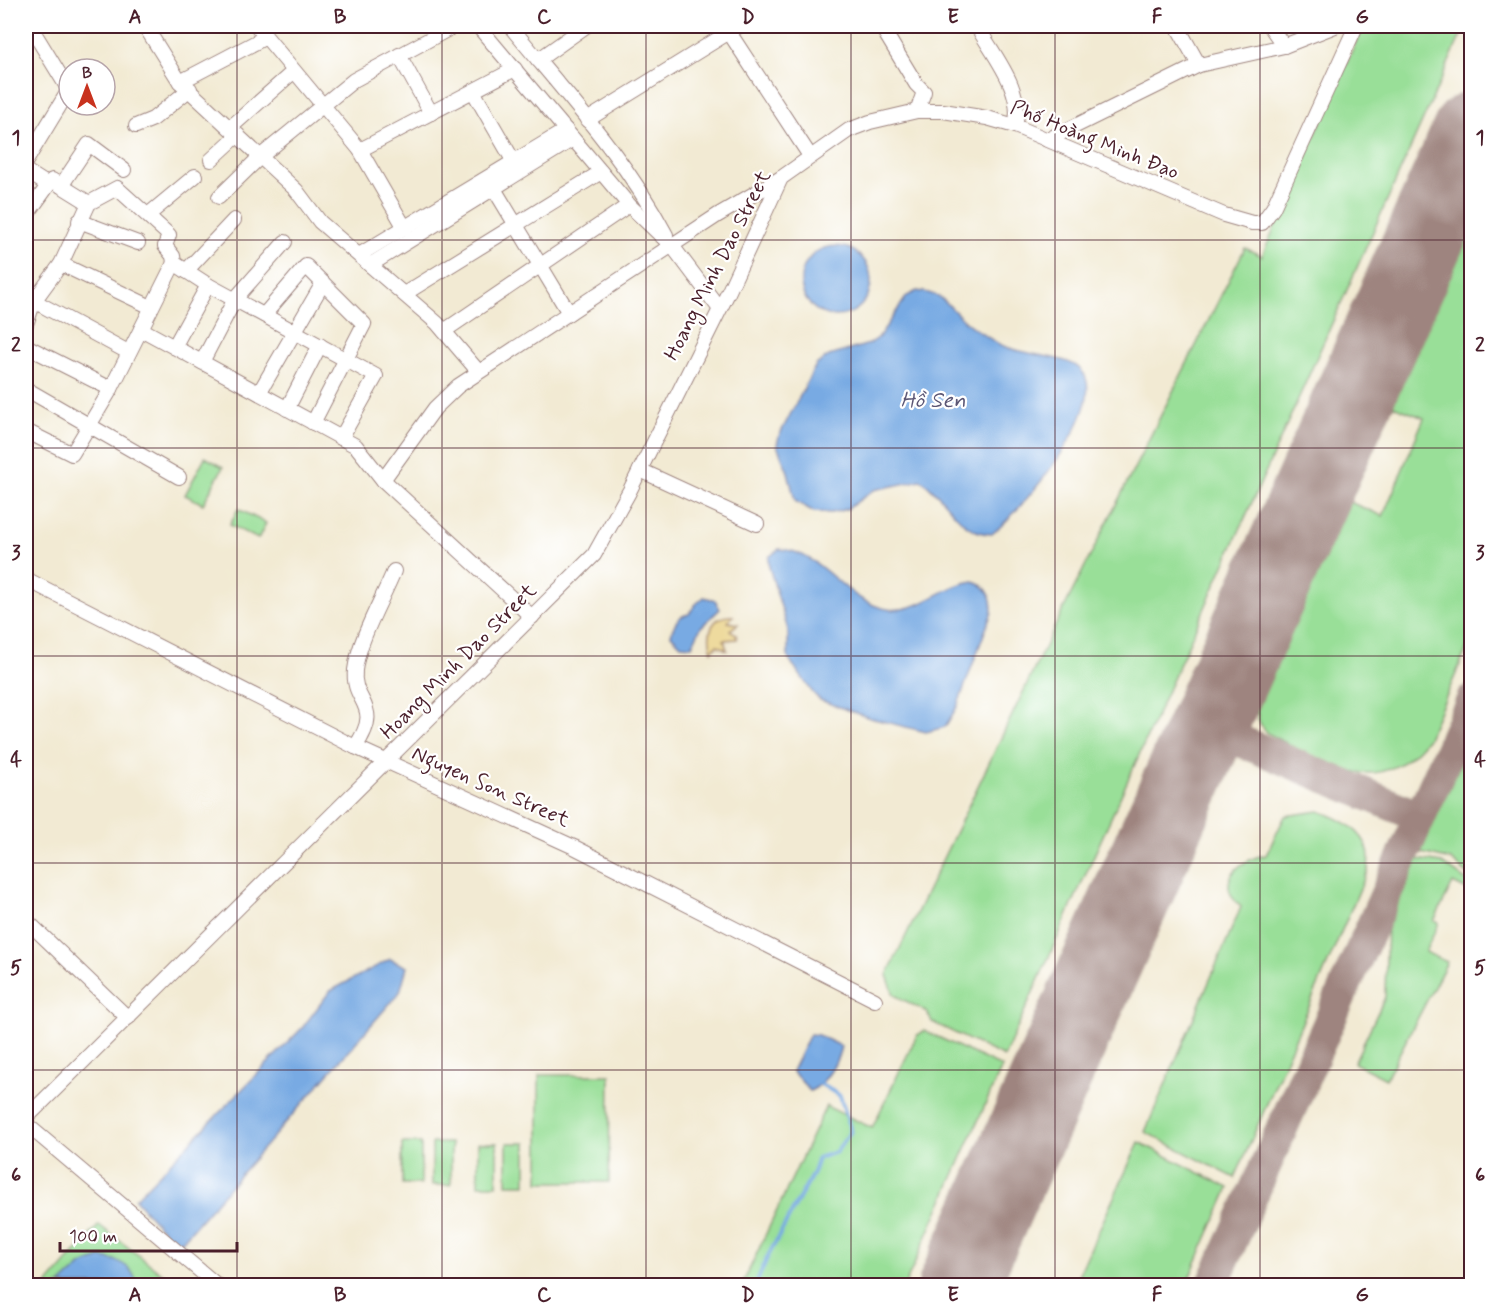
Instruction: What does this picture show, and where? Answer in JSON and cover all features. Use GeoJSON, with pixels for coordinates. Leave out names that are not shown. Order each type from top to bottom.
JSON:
{"type":"FeatureCollection","features":[{"type":"Feature","properties":{"kind":"street"},"geometry":{"type":"LineString","coordinates":[[26,161],[69,90],[30,26]]}},
{"type":"Feature","properties":{"kind":"street"},"geometry":{"type":"LineString","coordinates":[[145,26],[185,86],[296,190],[320,222],[444,331],[478,371]]}},
{"type":"Feature","properties":{"kind":"street"},"geometry":{"type":"LineString","coordinates":[[256,26],[360,150],[405,228]]}},
{"type":"Feature","properties":{"kind":"street"},"geometry":{"type":"LineString","coordinates":[[219,197],[261,156],[354,80],[454,26]]}},
{"type":"Feature","properties":{"kind":"street"},"geometry":{"type":"LineString","coordinates":[[478,26],[629,205],[672,247],[719,308]]}},
{"type":"Feature","properties":{"kind":"street"},"geometry":{"type":"LineString","coordinates":[[510,26],[645,195],[672,247]]}},
{"type":"Feature","properties":{"kind":"street"},"geometry":{"type":"LineString","coordinates":[[538,60],[586,26]]}},
{"type":"Feature","properties":{"kind":"street"},"geometry":{"type":"LineString","coordinates":[[881,26],[916,84],[924,92],[917,111]]}},
{"type":"Feature","properties":{"kind":"street"},"geometry":{"type":"LineString","coordinates":[[977,26],[1015,94],[1018,112],[1015,126]]}},
{"type":"Feature","properties":{"kind":"street"},"geometry":{"type":"LineString","coordinates":[[1178,26],[1199,65]]}},
{"type":"Feature","properties":{"kind":"street"},"geometry":{"type":"LineString","coordinates":[[1270,26],[1284,46]]}},
{"type":"Feature","properties":{"kind":"street"},"geometry":{"type":"LineString","coordinates":[[1047,140],[1199,65],[1284,46],[1335,26]]}},
{"type":"Feature","properties":{"kind":"street","name":"Phố Hoàng Minh Đạo"},"geometry":{"type":"LineString","coordinates":[[810,156],[849,130],[870,122],[917,111],[956,112],[1015,126],[1224,215],[1252,223],[1262,223],[1273,208],[1356,26]]}},
{"type":"Feature","properties":{"kind":"street"},"geometry":{"type":"LineString","coordinates":[[587,120],[731,28],[810,156]]}},
{"type":"Feature","properties":{"kind":"street"},"geometry":{"type":"LineString","coordinates":[[136,126],[153,119],[185,86],[264,38]]}},
{"type":"Feature","properties":{"kind":"street"},"geometry":{"type":"LineString","coordinates":[[399,55],[431,113]]}},
{"type":"Feature","properties":{"kind":"street"},"geometry":{"type":"LineString","coordinates":[[360,150],[515,69]]}},
{"type":"Feature","properties":{"kind":"street"},"geometry":{"type":"LineString","coordinates":[[211,160],[235,131],[293,72]]}},
{"type":"Feature","properties":{"kind":"street"},"geometry":{"type":"LineString","coordinates":[[473,91],[514,162]]}},
{"type":"Feature","properties":{"kind":"street"},"geometry":{"type":"LineString","coordinates":[[359,255],[490,183],[514,162],[569,134]]}},
{"type":"Feature","properties":{"kind":"street"},"geometry":{"type":"LineString","coordinates":[[370,265],[490,183],[569,134]]}},
{"type":"Feature","properties":{"kind":"street"},"geometry":{"type":"LineString","coordinates":[[26,216],[55,186],[89,144],[124,170]]}},
{"type":"Feature","properties":{"kind":"street","name":"Hoang Minh Dao Street"},"geometry":{"type":"LineString","coordinates":[[26,1118],[387,763],[594,555],[640,470],[781,178],[810,156]]}},
{"type":"Feature","properties":{"kind":"street"},"geometry":{"type":"LineString","coordinates":[[26,171],[89,203]]}},
{"type":"Feature","properties":{"kind":"street"},"geometry":{"type":"LineString","coordinates":[[404,294],[601,172]]}},
{"type":"Feature","properties":{"kind":"street"},"geometry":{"type":"LineString","coordinates":[[148,215],[195,176]]}},
{"type":"Feature","properties":{"kind":"street"},"geometry":{"type":"LineString","coordinates":[[383,480],[435,408],[478,371],[745,198],[781,178]]}},
{"type":"Feature","properties":{"kind":"street"},"geometry":{"type":"LineString","coordinates":[[490,183],[569,313]]}},
{"type":"Feature","properties":{"kind":"street"},"geometry":{"type":"LineString","coordinates":[[26,324],[34,301],[61,264],[89,203],[117,188],[169,235],[165,246],[173,256],[174,263],[111,389],[72,454],[26,431]]}},
{"type":"Feature","properties":{"kind":"street"},"geometry":{"type":"LineString","coordinates":[[444,331],[629,205]]}},
{"type":"Feature","properties":{"kind":"street"},"geometry":{"type":"LineString","coordinates":[[186,271],[234,220]]}},
{"type":"Feature","properties":{"kind":"street"},"geometry":{"type":"LineString","coordinates":[[79,221],[138,243]]}},
{"type":"Feature","properties":{"kind":"street"},"geometry":{"type":"LineString","coordinates":[[202,362],[236,298],[285,242]]}},
{"type":"Feature","properties":{"kind":"street"},"geometry":{"type":"LineString","coordinates":[[174,263],[208,285],[236,298],[376,376],[341,438]]}},
{"type":"Feature","properties":{"kind":"street"},"geometry":{"type":"LineString","coordinates":[[61,264],[151,307]]}},
{"type":"Feature","properties":{"kind":"street"},"geometry":{"type":"LineString","coordinates":[[264,315],[306,266],[364,324],[313,423]]}},
{"type":"Feature","properties":{"kind":"street"},"geometry":{"type":"LineString","coordinates":[[259,393],[323,283]]}},
{"type":"Feature","properties":{"kind":"street"},"geometry":{"type":"LineString","coordinates":[[174,347],[208,285]]}},
{"type":"Feature","properties":{"kind":"street"},"geometry":{"type":"LineString","coordinates":[[34,301],[128,352]]}},
{"type":"Feature","properties":{"kind":"street"},"geometry":{"type":"LineString","coordinates":[[141,329],[356,446],[383,480],[532,617]]}},
{"type":"Feature","properties":{"kind":"street"},"geometry":{"type":"LineString","coordinates":[[287,408],[320,345]]}},
{"type":"Feature","properties":{"kind":"street"},"geometry":{"type":"LineString","coordinates":[[26,346],[111,389]]}},
{"type":"Feature","properties":{"kind":"street"},"geometry":{"type":"LineString","coordinates":[[26,389],[179,477]]}},
{"type":"Feature","properties":{"kind":"street"},"geometry":{"type":"LineString","coordinates":[[640,470],[757,524]]}},
{"type":"Feature","properties":{"kind":"street"},"geometry":{"type":"LineString","coordinates":[[355,747],[364,733],[369,712],[357,686],[355,668],[360,650],[394,571]]}},
{"type":"Feature","properties":{"kind":"street","name":"Nguyen Son Street"},"geometry":{"type":"LineString","coordinates":[[26,579],[387,763],[574,847],[875,1000]]}},
{"type":"Feature","properties":{"kind":"street"},"geometry":{"type":"LineString","coordinates":[[26,921],[128,1018]]}},
{"type":"Feature","properties":{"kind":"street"},"geometry":{"type":"LineString","coordinates":[[26,1124],[218,1286]]}},
{"type":"Feature","properties":{"kind":"green space"},"geometry":{"type":"Polygon","coordinates":[[[1363,26],[1465,26],[1004,1057],[932,1022],[927,1012],[894,995],[887,975],[1054,628],[1245,248],[1262,256],[1363,26]]]}},
{"type":"Feature","properties":{"kind":"green space"},"geometry":{"type":"Polygon","coordinates":[[[1471,218],[1471,639],[1428,738],[1409,758],[1390,769],[1370,773],[1350,771],[1330,765],[1267,733],[1260,723],[1257,706],[1261,688],[1347,501],[1383,516],[1424,418],[1388,404],[1471,218]]]}},
{"type":"Feature","properties":{"kind":"green space"},"geometry":{"type":"Polygon","coordinates":[[[205,457],[223,467],[203,504],[185,495],[205,457]]]}},
{"type":"Feature","properties":{"kind":"green space"},"geometry":{"type":"Polygon","coordinates":[[[238,509],[266,523],[258,539],[230,525],[238,509]]]}},
{"type":"Feature","properties":{"kind":"green space"},"geometry":{"type":"Polygon","coordinates":[[[1471,716],[1472,877],[1451,860],[1413,851],[1471,716]]]}},
{"type":"Feature","properties":{"kind":"green space"},"geometry":{"type":"Polygon","coordinates":[[[1319,811],[1341,820],[1360,836],[1369,852],[1368,870],[1235,1178],[1145,1132],[1241,907],[1229,889],[1229,881],[1233,873],[1247,861],[1266,855],[1285,816],[1319,811]]]}},
{"type":"Feature","properties":{"kind":"green space"},"geometry":{"type":"Polygon","coordinates":[[[1410,858],[1442,863],[1471,884],[1471,892],[1453,883],[1434,921],[1439,923],[1425,952],[1447,962],[1386,1079],[1354,1063],[1385,997],[1387,920],[1392,899],[1410,858]]]}},
{"type":"Feature","properties":{"kind":"green space"},"geometry":{"type":"Polygon","coordinates":[[[925,1031],[1002,1067],[905,1285],[742,1285],[826,1106],[872,1128],[917,1035],[925,1031]]]}},
{"type":"Feature","properties":{"kind":"green space"},"geometry":{"type":"Polygon","coordinates":[[[539,1075],[610,1075],[609,1182],[539,1182],[539,1075]]]}},
{"type":"Feature","properties":{"kind":"green space"},"geometry":{"type":"Polygon","coordinates":[[[1139,1142],[1229,1188],[1186,1285],[1074,1285],[1139,1142]]]}},
{"type":"Feature","properties":{"kind":"green space"},"geometry":{"type":"Polygon","coordinates":[[[402,1143],[421,1143],[421,1184],[402,1184],[402,1143]]]}},
{"type":"Feature","properties":{"kind":"green space"},"geometry":{"type":"Polygon","coordinates":[[[432,1143],[451,1143],[451,1185],[432,1185],[432,1143]]]}},
{"type":"Feature","properties":{"kind":"green space"},"geometry":{"type":"Polygon","coordinates":[[[478,1143],[497,1143],[497,1185],[478,1185],[478,1143]]]}},
{"type":"Feature","properties":{"kind":"green space"},"geometry":{"type":"Polygon","coordinates":[[[507,1143],[526,1143],[526,1184],[507,1184],[507,1143]]]}},
{"type":"Feature","properties":{"kind":"green space"},"geometry":{"type":"Polygon","coordinates":[[[99,1225],[168,1278],[163,1285],[46,1286],[99,1225]]]}},
{"type":"Feature","properties":{"kind":"sand"},"geometry":{"type":"Polygon","coordinates":[[[726,616],[733,616],[728,622],[738,624],[730,630],[736,634],[737,639],[724,640],[727,650],[717,645],[712,651],[710,632],[712,626],[726,616]]]}},
{"type":"Feature","properties":{"kind":"water"},"geometry":{"type":"Polygon","coordinates":[[[836,246],[855,252],[865,262],[871,281],[865,300],[855,310],[836,316],[817,310],[807,300],[801,281],[807,262],[817,252],[836,246]]]}},
{"type":"Feature","properties":{"kind":"water","name":"Hồ Sen"},"geometry":{"type":"Polygon","coordinates":[[[917,291],[939,297],[969,324],[999,344],[1073,364],[1080,369],[1087,385],[1085,406],[1060,456],[1022,504],[992,534],[970,528],[921,480],[874,490],[847,509],[831,513],[814,512],[795,501],[788,472],[777,445],[779,436],[816,365],[829,356],[869,344],[878,338],[907,296],[917,291]]]}},
{"type":"Feature","properties":{"kind":"water"},"geometry":{"type":"Polygon","coordinates":[[[779,549],[795,552],[808,558],[858,597],[887,609],[910,607],[963,583],[974,581],[986,589],[990,597],[992,612],[957,707],[945,727],[926,732],[870,718],[820,700],[813,693],[788,658],[788,630],[769,567],[769,557],[779,549]]]}},
{"type":"Feature","properties":{"kind":"water"},"geometry":{"type":"Polygon","coordinates":[[[704,597],[715,600],[720,609],[701,627],[692,646],[681,645],[671,635],[675,624],[689,614],[704,597]]]}},
{"type":"Feature","properties":{"kind":"water"},"geometry":{"type":"Polygon","coordinates":[[[390,959],[407,967],[400,992],[177,1247],[135,1199],[303,1027],[330,991],[390,959]]]}},
{"type":"Feature","properties":{"kind":"water"},"geometry":{"type":"Polygon","coordinates":[[[810,1034],[818,1035],[841,1046],[830,1072],[821,1084],[810,1091],[792,1071],[810,1034]]]}},
{"type":"Feature","properties":{"kind":"water"},"geometry":{"type":"Polygon","coordinates":[[[100,1258],[114,1260],[129,1268],[138,1285],[60,1285],[82,1265],[100,1258]]]}},
{"type":"Feature","properties":{"kind":"waterway"},"geometry":{"type":"LineString","coordinates":[[755,1286],[767,1258],[813,1173],[818,1158],[836,1152],[851,1131],[840,1096],[821,1084]]}},
{"type":"Feature","properties":{"kind":"taxiway"},"geometry":{"type":"LineString","coordinates":[[1212,1286],[1472,700]]}},
{"type":"Feature","properties":{"kind":"taxiway"},"geometry":{"type":"LineString","coordinates":[[1207,727],[1420,817]]}},
{"type":"Feature","properties":{"kind":"runway"},"geometry":{"type":"LineString","coordinates":[[958,1286],[1472,132]]}}]}
